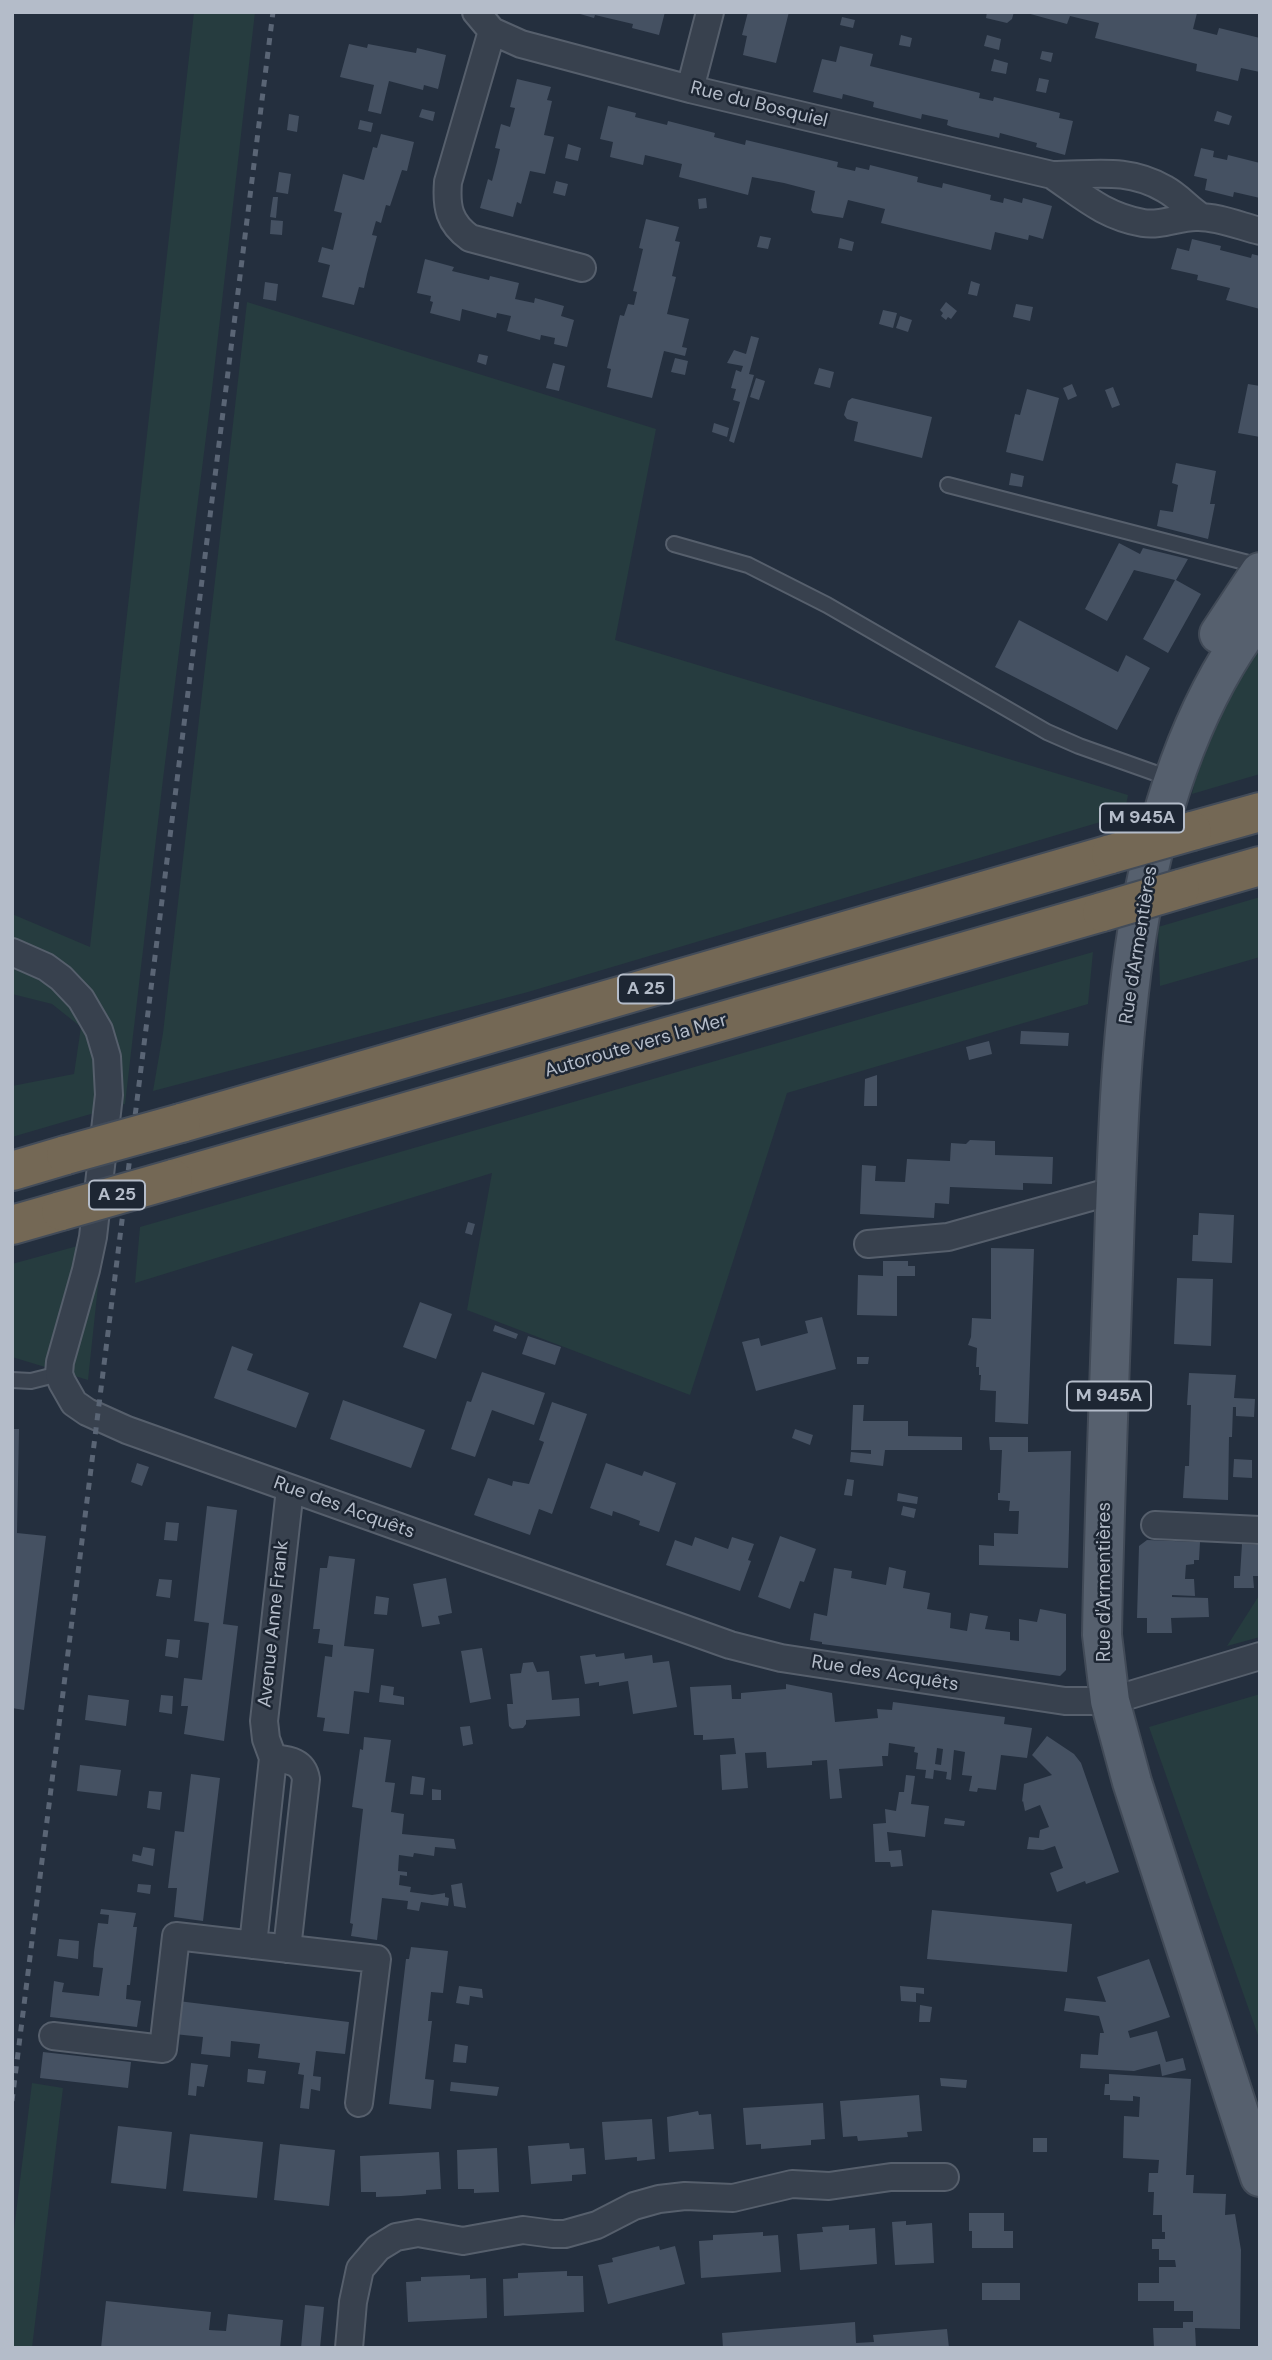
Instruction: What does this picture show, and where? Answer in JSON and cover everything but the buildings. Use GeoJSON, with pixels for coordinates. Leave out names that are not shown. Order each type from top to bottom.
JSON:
{"type":"FeatureCollection","features":[{"type":"Feature","properties":{"kind":"highway","name":"A 25"},"geometry":{"type":"LineString","coordinates":[[12,1171],[1260,812]]}},
{"type":"Feature","properties":{"kind":"highway","name":"Autoroute vers la Mer"},"geometry":{"type":"LineString","coordinates":[[12,1225],[1260,866]]}},
{"type":"Feature","properties":{"kind":"main road","name":"Rue d'Armentières"},"geometry":{"type":"LineString","coordinates":[[1260,572],[1213,644],[1182,707],[1165,776],[1158,829],[1141,914],[1119,1090],[1102,1635],[1110,1701],[1132,1782],[1260,2177]]}},
{"type":"Feature","properties":{"kind":"main road","name":"Rue d'Armentières"},"geometry":{"type":"LineString","coordinates":[[1165,776],[1219,673],[1260,614]]}},
{"type":"Feature","properties":{"kind":"street"},"geometry":{"type":"LineString","coordinates":[[690,89],[710,12]]}},
{"type":"Feature","properties":{"kind":"street"},"geometry":{"type":"LineString","coordinates":[[484,22],[449,182],[447,207],[450,216],[461,232],[470,238],[582,268]]}},
{"type":"Feature","properties":{"kind":"street","name":"Rue du Bosquiel"},"geometry":{"type":"LineString","coordinates":[[484,22],[521,44],[690,89],[1052,175],[1110,172],[1138,177],[1166,189],[1200,216]]}},
{"type":"Feature","properties":{"kind":"street","name":"Rue du Bosquiel"},"geometry":{"type":"LineString","coordinates":[[1052,175],[1093,205],[1113,215],[1144,223],[1163,223],[1200,216],[1260,231]]}},
{"type":"Feature","properties":{"kind":"street"},"geometry":{"type":"LineString","coordinates":[[12,952],[46,967],[81,999],[99,1030],[108,1068],[108,1095],[92,1245],[62,1351],[59,1374]]}},
{"type":"Feature","properties":{"kind":"street"},"geometry":{"type":"LineString","coordinates":[[868,1244],[948,1237],[1115,1190]]}},
{"type":"Feature","properties":{"kind":"street","name":"Rue des Acquêts"},"geometry":{"type":"LineString","coordinates":[[59,1374],[75,1403],[98,1417],[290,1489],[730,1645],[804,1661],[1065,1701],[1110,1701],[1260,1656]]}},
{"type":"Feature","properties":{"kind":"street","name":"Avenue Anne Frank"},"geometry":{"type":"LineString","coordinates":[[253,1945],[272,1758],[264,1721],[290,1489]]}},
{"type":"Feature","properties":{"kind":"street"},"geometry":{"type":"LineString","coordinates":[[1155,1525],[1260,1530]]}},
{"type":"Feature","properties":{"kind":"street"},"geometry":{"type":"LineString","coordinates":[[272,1758],[298,1764],[304,1770],[306,1779],[287,1949]]}},
{"type":"Feature","properties":{"kind":"street"},"geometry":{"type":"LineString","coordinates":[[53,2036],[163,2049],[176,1936],[377,1959],[359,2103]]}},
{"type":"Feature","properties":{"kind":"street"},"geometry":{"type":"LineString","coordinates":[[349,2348],[360,2270],[367,2259],[396,2237],[418,2232],[463,2241],[523,2230],[565,2234],[597,2225],[634,2206],[659,2199],[685,2196],[733,2197],[792,2184],[830,2186],[891,2177],[945,2177]]}},
{"type":"Feature","properties":{"kind":"lane"},"geometry":{"type":"LineString","coordinates":[[948,485],[1260,566]]}},
{"type":"Feature","properties":{"kind":"lane"},"geometry":{"type":"LineString","coordinates":[[674,544],[748,565],[828,605],[1048,732],[1079,746],[1165,776]]}},
{"type":"Feature","properties":{"kind":"lane"},"geometry":{"type":"LineString","coordinates":[[12,1380],[31,1381],[59,1374]]}},
{"type":"Feature","properties":{"kind":"green space"},"geometry":{"type":"Polygon","coordinates":[[[194,12],[255,12],[125,1104],[12,1137],[12,1086],[74,1074],[81,1027],[52,1004],[12,994],[12,914],[90,947],[194,12]]]}},
{"type":"Feature","properties":{"kind":"green space"},"geometry":{"type":"Polygon","coordinates":[[[247,302],[656,429],[615,640],[1128,795],[1124,815],[528,992],[153,1091],[163,1033],[247,302]]]}},
{"type":"Feature","properties":{"kind":"green space"},"geometry":{"type":"Polygon","coordinates":[[[1260,647],[1260,774],[1192,794],[1219,717],[1260,647]]]}},
{"type":"Feature","properties":{"kind":"green space"},"geometry":{"type":"Polygon","coordinates":[[[1260,897],[1260,957],[1160,986],[1158,927],[1260,897]]]}},
{"type":"Feature","properties":{"kind":"green space"},"geometry":{"type":"Polygon","coordinates":[[[1093,952],[1088,1004],[787,1093],[690,1395],[467,1310],[492,1173],[135,1283],[140,1227],[1093,952]]]}},
{"type":"Feature","properties":{"kind":"green space"},"geometry":{"type":"Polygon","coordinates":[[[103,1239],[88,1380],[12,1357],[12,1264],[103,1239]]]}},
{"type":"Feature","properties":{"kind":"green space"},"geometry":{"type":"Polygon","coordinates":[[[1260,1594],[1260,1637],[1227,1646],[1260,1594]]]}},
{"type":"Feature","properties":{"kind":"green space"},"geometry":{"type":"Polygon","coordinates":[[[1260,1694],[1258,1796],[1260,2041],[1149,1727],[1260,1694]]]}},
{"type":"Feature","properties":{"kind":"green space"},"geometry":{"type":"Polygon","coordinates":[[[32,2083],[63,2088],[32,2348],[12,2348],[12,2246],[32,2083]]]}},
{"type":"Feature","properties":{"kind":"railway"},"geometry":{"type":"LineString","coordinates":[[12,2101],[273,12]]}}]}
